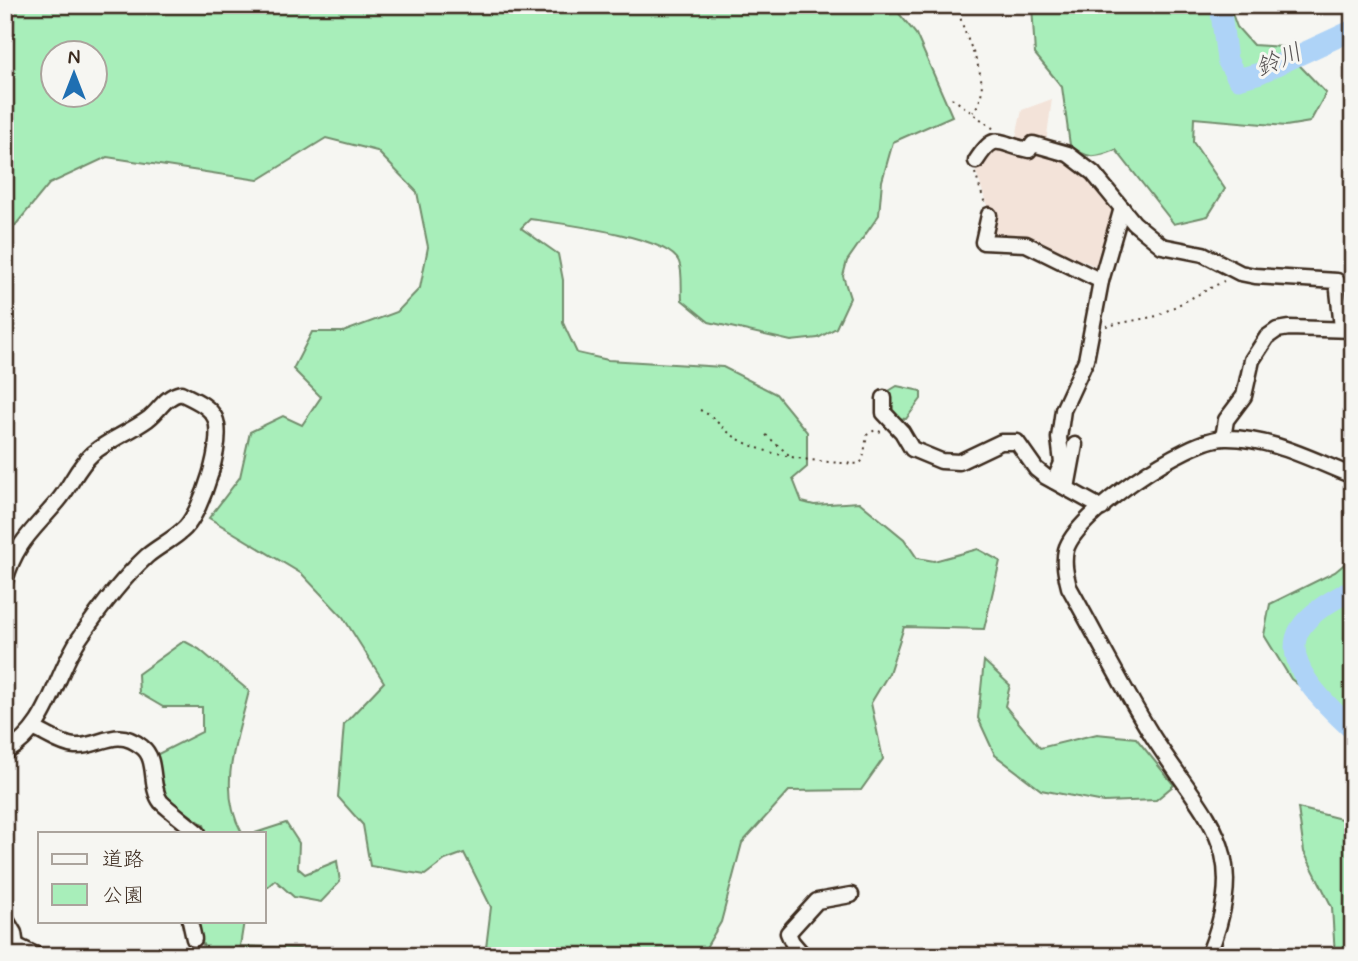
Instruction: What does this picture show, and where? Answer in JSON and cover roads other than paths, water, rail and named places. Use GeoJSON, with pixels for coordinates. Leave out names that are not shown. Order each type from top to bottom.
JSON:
{"type":"FeatureCollection","features":[{"type":"Feature","properties":{"kind":"street"},"geometry":{"type":"LineString","coordinates":[[976,162],[988,142],[995,140],[1029,150],[1033,144],[1068,154],[1105,184],[1134,223],[1161,246],[1203,254],[1240,273],[1336,281],[1347,329],[1290,328],[1276,330],[1268,337],[1252,360],[1244,396],[1226,420],[1223,438]]}},
{"type":"Feature","properties":{"kind":"street"},"geometry":{"type":"LineString","coordinates":[[1060,485],[1062,463],[1059,438],[1063,410],[1086,360],[1101,281],[1122,208]]}},
{"type":"Feature","properties":{"kind":"street"},"geometry":{"type":"LineString","coordinates":[[989,215],[983,242],[1026,244],[1101,281]]}},
{"type":"Feature","properties":{"kind":"street"},"geometry":{"type":"LineString","coordinates":[[5,581],[14,553],[26,535],[60,499],[76,472],[91,455],[119,434],[152,416],[171,395],[181,393],[208,409],[218,431],[218,450],[213,469],[187,526],[148,556],[78,640],[35,729],[5,752]]}},
{"type":"Feature","properties":{"kind":"street"},"geometry":{"type":"LineString","coordinates":[[884,398],[884,413],[917,453],[942,461],[959,462],[1010,440],[1023,447],[1035,469],[1102,508]]}},
{"type":"Feature","properties":{"kind":"street"},"geometry":{"type":"LineString","coordinates":[[1208,956],[1227,892],[1224,853],[1219,834],[1204,808],[1153,737],[1069,587],[1065,568],[1066,551],[1071,539],[1102,508],[1174,455],[1223,438],[1267,443],[1353,477]]}},
{"type":"Feature","properties":{"kind":"street"},"geometry":{"type":"LineString","coordinates":[[1060,485],[1075,445]]}},
{"type":"Feature","properties":{"kind":"street"},"geometry":{"type":"LineString","coordinates":[[35,729],[75,746],[121,737],[143,747],[150,761],[155,791],[162,803],[197,832]]}},
{"type":"Feature","properties":{"kind":"street"},"geometry":{"type":"LineString","coordinates":[[804,956],[788,933],[817,901],[851,895]]}},
{"type":"Feature","properties":{"kind":"street"},"geometry":{"type":"LineString","coordinates":[[5,918],[14,933],[11,943],[38,956]]}},
{"type":"Feature","properties":{"kind":"street"},"geometry":{"type":"LineString","coordinates":[[190,922],[194,939]]}},
{"type":"Feature","properties":{"kind":"waterway","name":"鈴川"},"geometry":{"type":"LineString","coordinates":[[1220,5],[1227,60],[1238,79],[1260,73],[1353,30]]}},
{"type":"Feature","properties":{"kind":"waterway","name":"鈴川"},"geometry":{"type":"LineString","coordinates":[[1353,589],[1310,617],[1300,629],[1295,643],[1296,657],[1310,685],[1353,730]]}}]}
